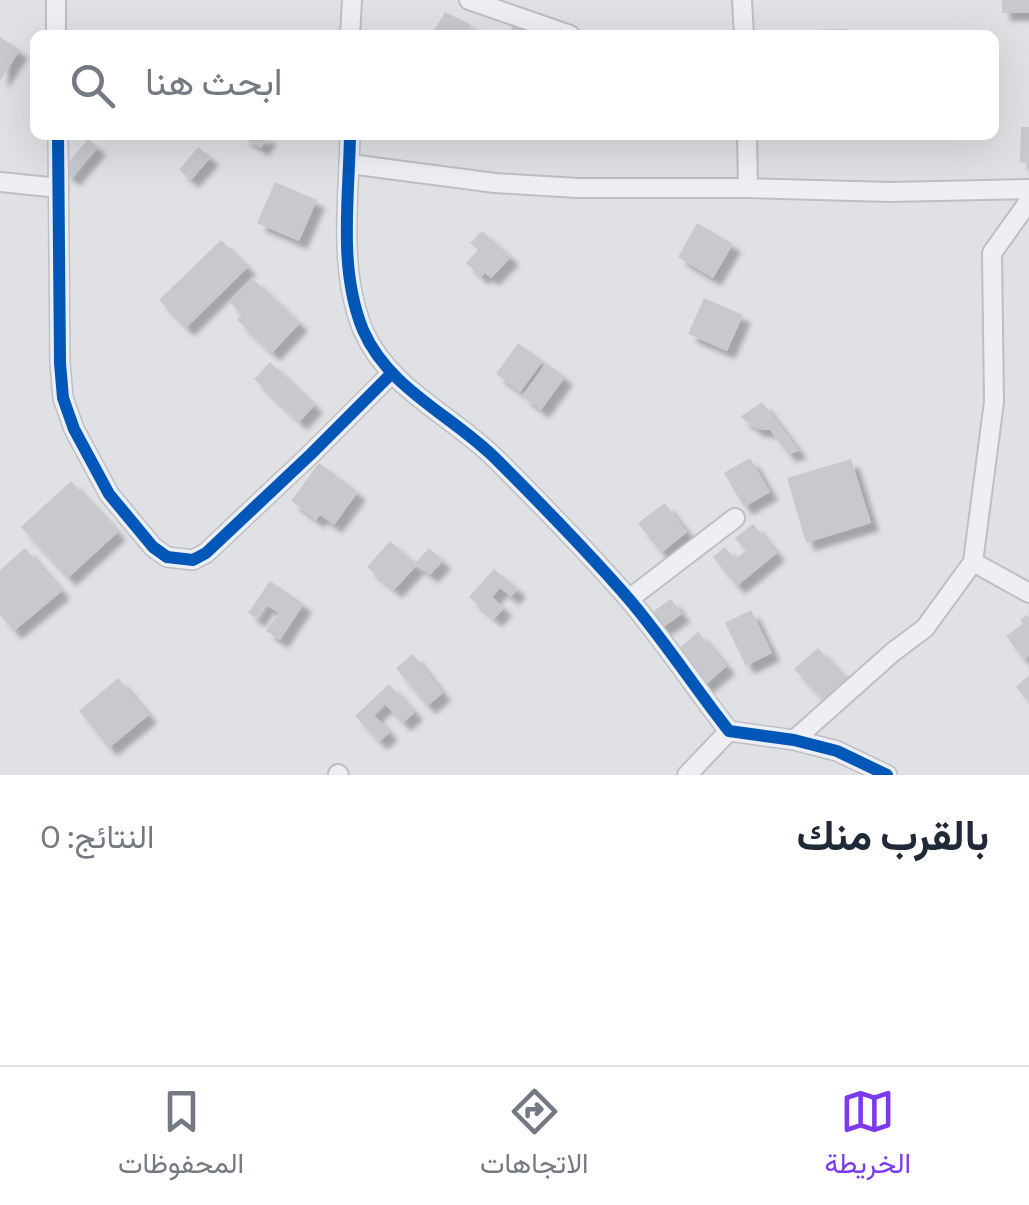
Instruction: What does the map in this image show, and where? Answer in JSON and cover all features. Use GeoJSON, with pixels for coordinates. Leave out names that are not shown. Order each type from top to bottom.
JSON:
{"type":"FeatureCollection","features":[{"type":"Feature","properties":{"kind":"street"},"geometry":{"type":"LineString","coordinates":[[56,0],[56,30]]}},
{"type":"Feature","properties":{"kind":"street"},"geometry":{"type":"LineString","coordinates":[[350,30],[352,0]]}},
{"type":"Feature","properties":{"kind":"street"},"geometry":{"type":"LineString","coordinates":[[469,0],[556,30]]}},
{"type":"Feature","properties":{"kind":"street"},"geometry":{"type":"LineString","coordinates":[[742,0],[744,30]]}},
{"type":"Feature","properties":{"kind":"street"},"geometry":{"type":"LineString","coordinates":[[58,140],[60,364],[64,398],[74,429],[109,494],[153,547],[167,557],[194,560],[206,553],[391,374]]}},
{"type":"Feature","properties":{"kind":"street"},"geometry":{"type":"LineString","coordinates":[[350,140],[351,296],[373,350],[391,374],[495,458],[629,599],[730,731],[837,751],[887,775]]}},
{"type":"Feature","properties":{"kind":"street"},"geometry":{"type":"LineString","coordinates":[[747,140],[748,188]]}},
{"type":"Feature","properties":{"kind":"street"},"geometry":{"type":"LineString","coordinates":[[350,164],[495,183],[578,188],[890,192],[1029,189]]}},
{"type":"Feature","properties":{"kind":"street"},"geometry":{"type":"LineString","coordinates":[[0,182],[58,188]]}},
{"type":"Feature","properties":{"kind":"street"},"geometry":{"type":"LineString","coordinates":[[794,740],[925,628],[974,562],[994,402],[992,253],[1029,201]]}},
{"type":"Feature","properties":{"kind":"street"},"geometry":{"type":"LineString","coordinates":[[629,599],[735,518]]}},
{"type":"Feature","properties":{"kind":"street"},"geometry":{"type":"LineString","coordinates":[[974,562],[1029,592]]}},
{"type":"Feature","properties":{"kind":"street"},"geometry":{"type":"LineString","coordinates":[[687,775],[730,731]]}},
{"type":"Feature","properties":{"kind":"building"},"geometry":{"type":"Polygon","coordinates":[[[1002,0],[1029,0],[1029,13],[1002,13],[1002,0]]]}},
{"type":"Feature","properties":{"kind":"building"},"geometry":{"type":"Polygon","coordinates":[[[445,12],[474,30],[434,30],[445,12]]]}},
{"type":"Feature","properties":{"kind":"building"},"geometry":{"type":"Polygon","coordinates":[[[514,23],[532,30],[511,30],[514,23]]]}},
{"type":"Feature","properties":{"kind":"building"},"geometry":{"type":"Polygon","coordinates":[[[0,37],[20,50],[0,81],[0,37]]]}},
{"type":"Feature","properties":{"kind":"building"},"geometry":{"type":"Polygon","coordinates":[[[1021,127],[1029,127],[1029,163],[1020,162],[1021,127]]]}},
{"type":"Feature","properties":{"kind":"building"},"geometry":{"type":"Polygon","coordinates":[[[87,140],[98,147],[72,178],[62,170],[87,140]]]}},
{"type":"Feature","properties":{"kind":"building"},"geometry":{"type":"Polygon","coordinates":[[[247,140],[266,140],[261,148],[247,140]]]}},
{"type":"Feature","properties":{"kind":"building"},"geometry":{"type":"Polygon","coordinates":[[[198,147],[211,157],[191,180],[179,170],[198,147]]]}},
{"type":"Feature","properties":{"kind":"building"},"geometry":{"type":"Polygon","coordinates":[[[275,182],[317,200],[299,241],[257,223],[275,182]]]}},
{"type":"Feature","properties":{"kind":"building"},"geometry":{"type":"Polygon","coordinates":[[[697,223],[733,244],[713,278],[678,257],[697,223]]]}},
{"type":"Feature","properties":{"kind":"building"},"geometry":{"type":"Polygon","coordinates":[[[482,231],[511,257],[491,278],[485,273],[481,277],[466,263],[478,250],[470,243],[482,231]]]}},
{"type":"Feature","properties":{"kind":"building"},"geometry":{"type":"Polygon","coordinates":[[[221,240],[248,267],[186,328],[159,300],[221,240]]]}},
{"type":"Feature","properties":{"kind":"building"},"geometry":{"type":"Polygon","coordinates":[[[252,278],[300,323],[272,353],[237,320],[242,314],[229,302],[252,278]]]}},
{"type":"Feature","properties":{"kind":"building"},"geometry":{"type":"Polygon","coordinates":[[[704,298],[743,315],[727,351],[688,334],[704,298]]]}},
{"type":"Feature","properties":{"kind":"building"},"geometry":{"type":"Polygon","coordinates":[[[518,343],[543,361],[520,392],[496,374],[518,343]]]}},
{"type":"Feature","properties":{"kind":"building"},"geometry":{"type":"Polygon","coordinates":[[[270,362],[315,405],[299,422],[254,379],[270,362]]]}},
{"type":"Feature","properties":{"kind":"building"},"geometry":{"type":"Polygon","coordinates":[[[546,363],[565,377],[541,410],[522,396],[546,363]]]}},
{"type":"Feature","properties":{"kind":"building"},"geometry":{"type":"Polygon","coordinates":[[[762,402],[799,451],[788,454],[770,430],[757,429],[740,417],[762,402]]]}},
{"type":"Feature","properties":{"kind":"building"},"geometry":{"type":"Polygon","coordinates":[[[750,458],[770,492],[744,507],[724,473],[750,458]]]}},
{"type":"Feature","properties":{"kind":"building"},"geometry":{"type":"Polygon","coordinates":[[[851,459],[871,523],[806,543],[787,478],[851,459]]]}},
{"type":"Feature","properties":{"kind":"building"},"geometry":{"type":"Polygon","coordinates":[[[319,463],[358,492],[334,525],[320,515],[316,520],[291,501],[319,463]]]}},
{"type":"Feature","properties":{"kind":"building"},"geometry":{"type":"Polygon","coordinates":[[[71,481],[118,532],[68,578],[21,527],[71,481]]]}},
{"type":"Feature","properties":{"kind":"building"},"geometry":{"type":"Polygon","coordinates":[[[665,503],[687,532],[661,553],[638,523],[665,503]]]}},
{"type":"Feature","properties":{"kind":"building"},"geometry":{"type":"Polygon","coordinates":[[[753,524],[777,553],[737,586],[713,557],[725,547],[735,559],[746,551],[735,538],[753,524]]]}},
{"type":"Feature","properties":{"kind":"building"},"geometry":{"type":"Polygon","coordinates":[[[390,541],[417,565],[394,590],[367,567],[390,541]]]}},
{"type":"Feature","properties":{"kind":"building"},"geometry":{"type":"Polygon","coordinates":[[[25,548],[62,591],[14,631],[0,615],[0,570],[25,548]]]}},
{"type":"Feature","properties":{"kind":"building"},"geometry":{"type":"Polygon","coordinates":[[[429,548],[443,561],[430,575],[415,563],[429,548]]]}},
{"type":"Feature","properties":{"kind":"building"},"geometry":{"type":"Polygon","coordinates":[[[494,569],[518,589],[511,597],[500,588],[492,597],[504,608],[494,619],[469,597],[494,569]]]}},
{"type":"Feature","properties":{"kind":"building"},"geometry":{"type":"Polygon","coordinates":[[[270,581],[304,604],[280,640],[266,631],[279,613],[266,605],[257,619],[248,613],[270,581]]]}},
{"type":"Feature","properties":{"kind":"building"},"geometry":{"type":"Polygon","coordinates":[[[671,599],[682,614],[659,630],[648,615],[671,599]]]}},
{"type":"Feature","properties":{"kind":"building"},"geometry":{"type":"Polygon","coordinates":[[[751,610],[772,653],[746,666],[725,623],[751,610]]]}},
{"type":"Feature","properties":{"kind":"building"},"geometry":{"type":"Polygon","coordinates":[[[1027,615],[1029,656],[1024,660],[1006,636],[1023,624],[1020,620],[1027,615]]]}},
{"type":"Feature","properties":{"kind":"building"},"geometry":{"type":"Polygon","coordinates":[[[698,632],[727,666],[703,687],[674,653],[698,632]]]}},
{"type":"Feature","properties":{"kind":"building"},"geometry":{"type":"Polygon","coordinates":[[[818,648],[848,681],[825,702],[794,669],[818,648]]]}},
{"type":"Feature","properties":{"kind":"building"},"geometry":{"type":"Polygon","coordinates":[[[413,654],[443,693],[427,706],[396,668],[413,654]]]}},
{"type":"Feature","properties":{"kind":"building"},"geometry":{"type":"Polygon","coordinates":[[[1029,675],[1029,702],[1016,687],[1029,675]]]}},
{"type":"Feature","properties":{"kind":"building"},"geometry":{"type":"Polygon","coordinates":[[[118,678],[149,715],[109,748],[79,711],[118,678]]]}},
{"type":"Feature","properties":{"kind":"building"},"geometry":{"type":"Polygon","coordinates":[[[389,684],[415,712],[403,723],[385,704],[374,715],[390,732],[379,742],[355,716],[389,684]]]}},
{"type":"Feature","properties":{"kind":"cycle path"},"geometry":{"type":"LineString","coordinates":[[58,140],[63,398],[74,429],[109,494],[153,547],[167,557],[193,560],[206,553],[391,374]]}},
{"type":"Feature","properties":{"kind":"cycle path"},"geometry":{"type":"LineString","coordinates":[[350,140],[350,283],[363,330],[389,369],[481,445],[612,580],[729,731],[837,751],[887,775]]}}]}
